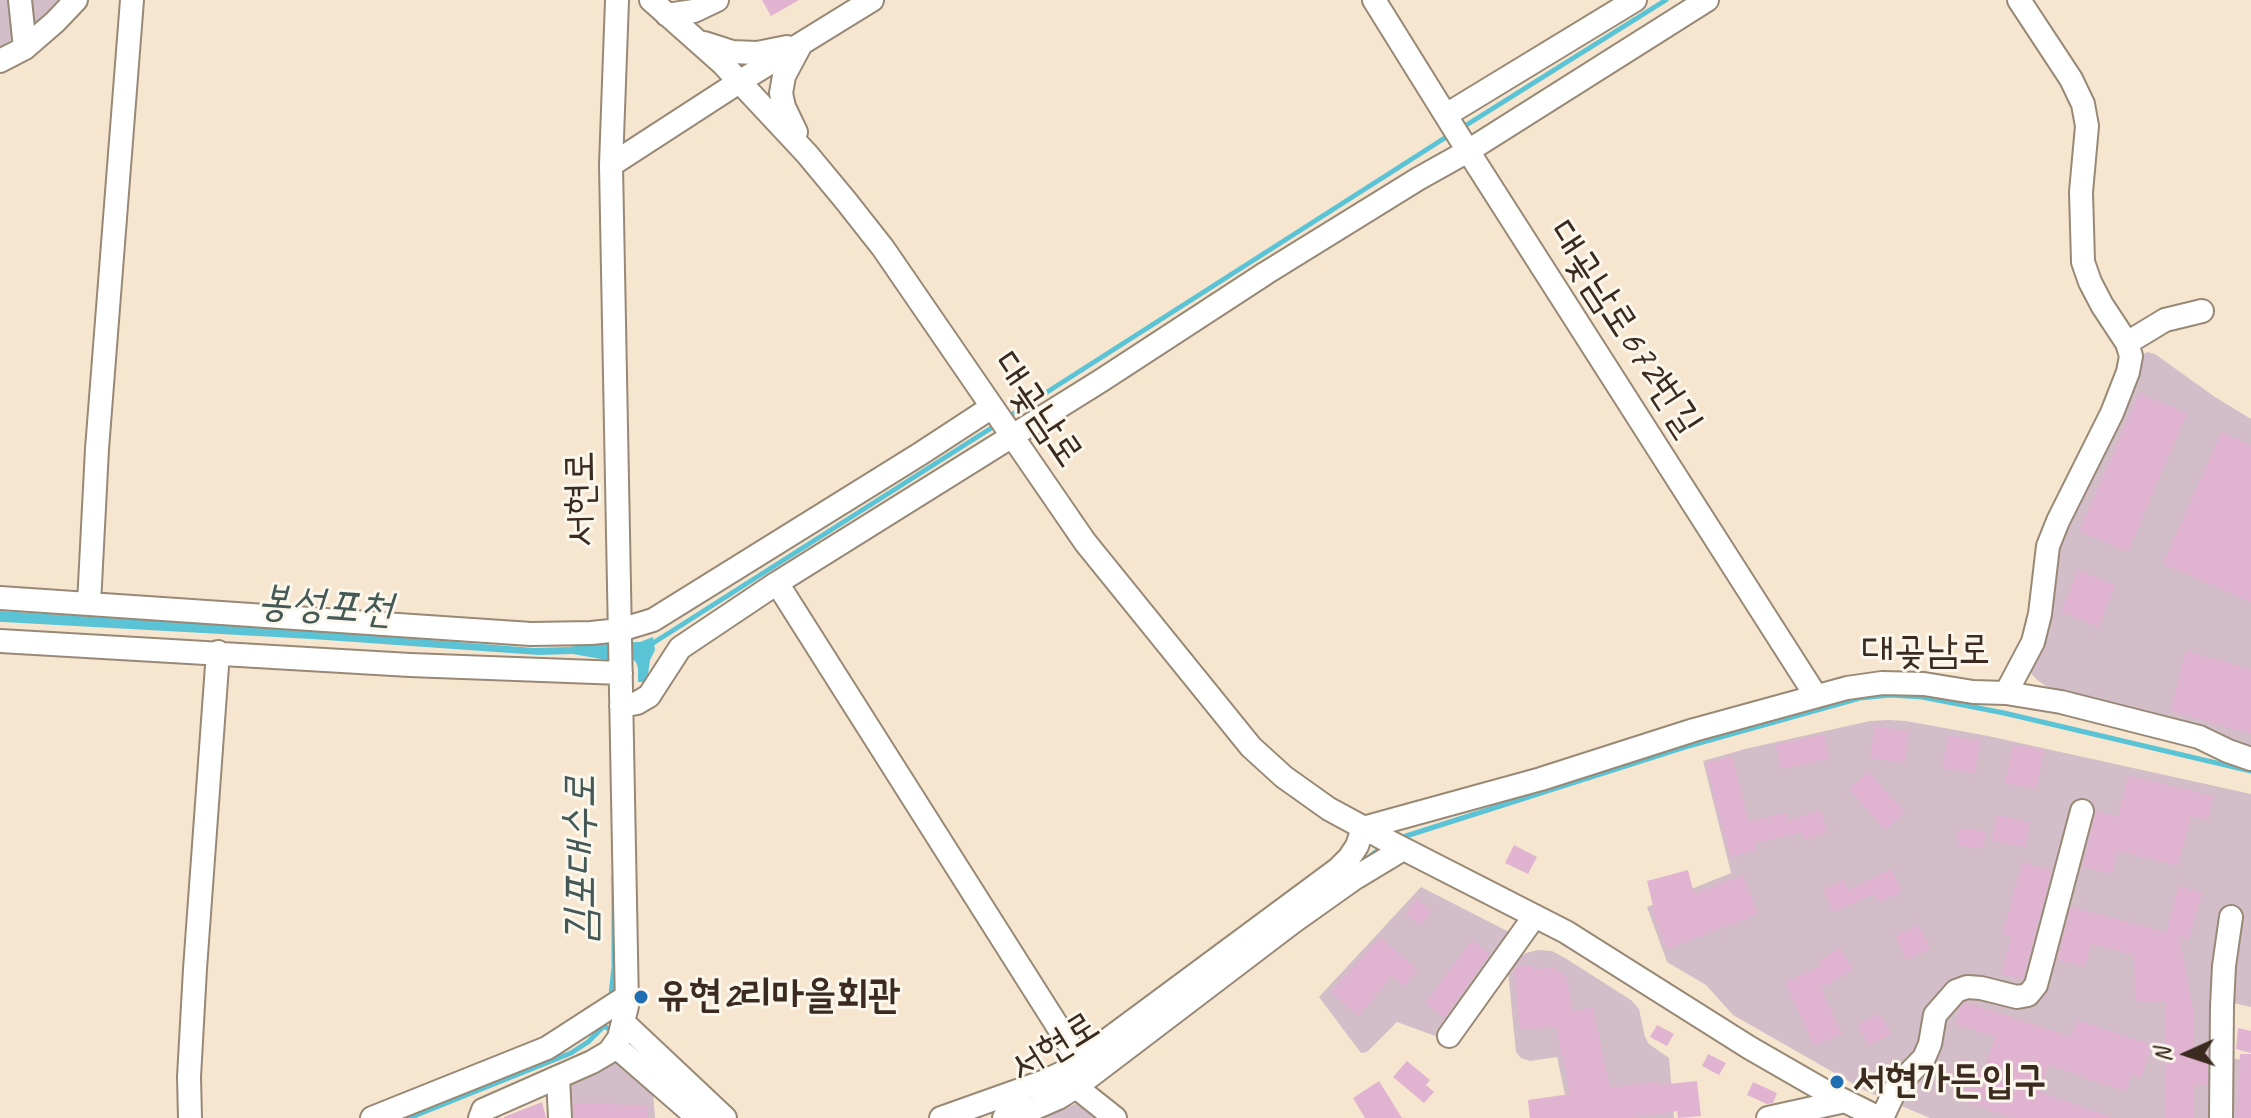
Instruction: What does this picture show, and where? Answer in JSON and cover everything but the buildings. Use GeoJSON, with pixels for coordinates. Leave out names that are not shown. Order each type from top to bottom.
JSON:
{"type":"FeatureCollection","features":[{"type":"Feature","properties":{"kind":"street"},"geometry":{"type":"LineString","coordinates":[[20,0],[25,48]]}},
{"type":"Feature","properties":{"kind":"street"},"geometry":{"type":"LineString","coordinates":[[0,61],[25,48],[76,0]]}},
{"type":"Feature","properties":{"kind":"street"},"geometry":{"type":"LineString","coordinates":[[89,604],[98,433],[132,0]]}},
{"type":"Feature","properties":{"kind":"street","name":"서현로"},"geometry":{"type":"LineString","coordinates":[[614,1045],[623,1022],[626,997],[611,165],[617,0]]}},
{"type":"Feature","properties":{"kind":"street"},"geometry":{"type":"LineString","coordinates":[[664,5],[694,11],[717,0]]}},
{"type":"Feature","properties":{"kind":"street"},"geometry":{"type":"LineString","coordinates":[[611,165],[872,0]]}},
{"type":"Feature","properties":{"kind":"street","name":"대곶남로672번길"},"geometry":{"type":"LineString","coordinates":[[1374,0],[1816,696]]}},
{"type":"Feature","properties":{"kind":"street"},"geometry":{"type":"LineString","coordinates":[[1448,120],[1635,0]]}},
{"type":"Feature","properties":{"kind":"street"},"geometry":{"type":"LineString","coordinates":[[621,706],[637,703],[649,696],[680,648],[777,583],[1009,434],[1102,380],[1465,147],[1707,0]]}},
{"type":"Feature","properties":{"kind":"street"},"geometry":{"type":"LineString","coordinates":[[2019,0],[2071,79],[2083,104],[2087,126],[2081,192],[2083,262],[2102,305],[2127,343],[2165,320],[2202,311]]}},
{"type":"Feature","properties":{"kind":"street","name":"대곶남로"},"geometry":{"type":"LineString","coordinates":[[664,5],[807,154],[883,248],[1085,542],[1251,747],[1284,777],[1329,809],[1566,932],[1750,1048],[1881,1118],[1897,1086],[1924,1058],[1935,1015],[1956,991],[1967,987],[1981,988],[2017,997],[2028,995],[2036,985],[2082,811]]}},
{"type":"Feature","properties":{"kind":"street"},"geometry":{"type":"LineString","coordinates":[[695,40],[732,52],[757,53],[800,45]]}},
{"type":"Feature","properties":{"kind":"street"},"geometry":{"type":"LineString","coordinates":[[800,45],[784,76],[781,93],[784,107],[807,154]]}},
{"type":"Feature","properties":{"kind":"street","name":"대곶남로"},"geometry":{"type":"LineString","coordinates":[[1363,828],[1847,688],[1882,683],[1924,684],[1973,692],[2006,693],[2033,642],[2040,614],[2048,546],[2112,413],[2128,372],[2131,356],[2127,343]]}},
{"type":"Feature","properties":{"kind":"street"},"geometry":{"type":"LineString","coordinates":[[0,598],[531,634],[620,634],[653,620],[993,409]]}},
{"type":"Feature","properties":{"kind":"street"},"geometry":{"type":"LineString","coordinates":[[777,583],[1079,1060]]}},
{"type":"Feature","properties":{"kind":"street"},"geometry":{"type":"LineString","coordinates":[[0,641],[410,665],[621,673]]}},
{"type":"Feature","properties":{"kind":"street"},"geometry":{"type":"LineString","coordinates":[[190,1118],[195,969],[218,652]]}},
{"type":"Feature","properties":{"kind":"street"},"geometry":{"type":"LineString","coordinates":[[2006,693],[2061,702],[2199,737],[2251,759]]}},
{"type":"Feature","properties":{"kind":"street"},"geometry":{"type":"LineString","coordinates":[[941,1118],[1064,1072],[1338,869],[1357,846],[1363,828]]}},
{"type":"Feature","properties":{"kind":"street","name":"서현로"},"geometry":{"type":"LineString","coordinates":[[1004,1118],[1035,1108],[1076,1087],[1293,922],[1403,849]]}},
{"type":"Feature","properties":{"kind":"street"},"geometry":{"type":"LineString","coordinates":[[1449,1036],[1534,917]]}},
{"type":"Feature","properties":{"kind":"street"},"geometry":{"type":"LineString","coordinates":[[2221,1118],[2224,966],[2231,917]]}},
{"type":"Feature","properties":{"kind":"street"},"geometry":{"type":"LineString","coordinates":[[372,1118],[547,1048],[626,997]]}},
{"type":"Feature","properties":{"kind":"street"},"geometry":{"type":"LineString","coordinates":[[623,1022],[725,1118]]}},
{"type":"Feature","properties":{"kind":"street"},"geometry":{"type":"LineString","coordinates":[[475,1115],[592,1062],[609,1052],[614,1045],[698,1118]]}},
{"type":"Feature","properties":{"kind":"street"},"geometry":{"type":"LineString","coordinates":[[558,1077],[560,1118]]}},
{"type":"Feature","properties":{"kind":"street"},"geometry":{"type":"LineString","coordinates":[[1076,1087],[1115,1118]]}},
{"type":"Feature","properties":{"kind":"street"},"geometry":{"type":"LineString","coordinates":[[1768,1118],[1845,1101]]}},
{"type":"Feature","properties":{"kind":"shaded area"},"geometry":{"type":"Polygon","coordinates":[[[0,0],[11,0],[13,30],[12,39],[0,49],[0,0]]]}},
{"type":"Feature","properties":{"kind":"shaded area"},"geometry":{"type":"Polygon","coordinates":[[[25,0],[65,0],[43,24],[28,24],[25,0]]]}},
{"type":"Feature","properties":{"kind":"shaded area"},"geometry":{"type":"Polygon","coordinates":[[[2147,352],[2155,354],[2251,419],[2251,751],[2046,686],[2031,673],[2060,534],[2141,356],[2147,352]]]}},
{"type":"Feature","properties":{"kind":"shaded area"},"geometry":{"type":"Polygon","coordinates":[[[1889,720],[1988,736],[2251,794],[2251,1007],[2229,1002],[2228,1057],[2251,1062],[2251,1118],[1930,1118],[1866,1091],[1733,1015],[1706,985],[1667,962],[1647,907],[1731,873],[1703,761],[1870,721],[1889,720]]]}},
{"type":"Feature","properties":{"kind":"shaded area"},"geometry":{"type":"Polygon","coordinates":[[[1421,887],[1511,933],[1438,1037],[1397,1022],[1367,1052],[1361,1053],[1319,997],[1421,887]]]}},
{"type":"Feature","properties":{"kind":"shaded area"},"geometry":{"type":"Polygon","coordinates":[[[1552,951],[1565,958],[1631,1000],[1639,1009],[1649,1044],[1669,1058],[1674,1118],[1570,1118],[1557,1057],[1530,1061],[1516,1052],[1508,972],[1513,962],[1526,953],[1552,951]]]}},
{"type":"Feature","properties":{"kind":"shaded area"},"geometry":{"type":"Polygon","coordinates":[[[613,1060],[622,1062],[653,1091],[655,1118],[567,1118],[566,1084],[613,1060]]]}},
{"type":"Feature","properties":{"kind":"shaded area"},"geometry":{"type":"Polygon","coordinates":[[[1083,1102],[1104,1118],[1035,1118],[1075,1104],[1083,1102]]]}},
{"type":"Feature","properties":{"kind":"water"},"geometry":{"type":"Polygon","coordinates":[[[0,611],[534,648],[640,642],[653,637],[655,650],[650,660],[647,682],[638,682],[638,668],[631,658],[612,661],[573,654],[539,655],[0,622],[0,611]]]}},
{"type":"Feature","properties":{"kind":"waterway"},"geometry":{"type":"LineString","coordinates":[[1460,129],[1666,0]]}},
{"type":"Feature","properties":{"kind":"waterway"},"geometry":{"type":"LineString","coordinates":[[1008,417],[1451,134]]}},
{"type":"Feature","properties":{"kind":"waterway"},"geometry":{"type":"LineString","coordinates":[[650,645],[996,425]]}},
{"type":"Feature","properties":{"kind":"waterway"},"geometry":{"type":"LineString","coordinates":[[1406,836],[1685,747],[1860,698],[1890,695],[1922,697],[2004,713],[2251,771]]}},
{"type":"Feature","properties":{"kind":"waterway"},"geometry":{"type":"LineString","coordinates":[[1365,860],[1377,851]]}},
{"type":"Feature","properties":{"kind":"waterway","name":"김포대수로"},"geometry":{"type":"LineString","coordinates":[[611,995],[614,876]]}},
{"type":"Feature","properties":{"kind":"waterway","name":"김포대수로"},"geometry":{"type":"LineString","coordinates":[[409,1118],[571,1053],[604,1026],[611,1030]]}},
{"type":"Feature","properties":{"kind":"place","name":"유현2리마을회관"},"geometry":{"type":"Point","coordinates":[641,997]}},
{"type":"Feature","properties":{"kind":"place","name":"서현가든입구"},"geometry":{"type":"Point","coordinates":[1837,1082]}},
{"type":"Feature","properties":{"kind":"water label","name":"봉성포천"},"geometry":{"type":"Point","coordinates":[325,607]}}]}
